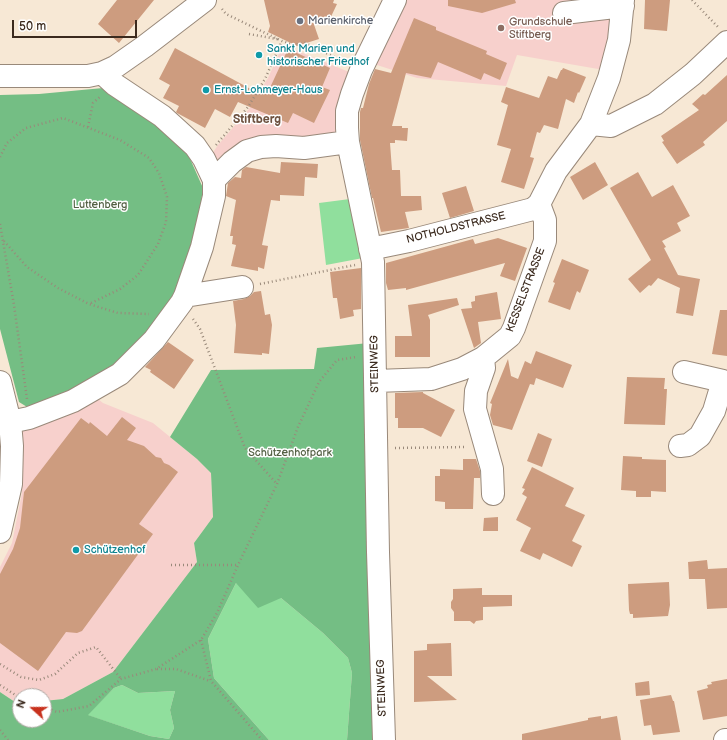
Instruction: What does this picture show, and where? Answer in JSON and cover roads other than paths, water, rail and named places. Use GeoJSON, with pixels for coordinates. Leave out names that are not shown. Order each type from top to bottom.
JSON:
{"type":"FeatureCollection","features":[{"type":"Feature","properties":{"kind":"street","name":"STEINWEG"},"geometry":{"type":"LineString","coordinates":[[384,740],[378,552],[376,381],[371,255],[341,143],[352,94],[361,70],[395,0]]}},
{"type":"Feature","properties":{"kind":"street"},"geometry":{"type":"LineString","coordinates":[[108,78],[115,67],[211,2]]}},
{"type":"Feature","properties":{"kind":"street"},"geometry":{"type":"LineString","coordinates":[[539,204],[556,171],[590,124],[609,78],[619,40],[623,3],[564,13]]}},
{"type":"Feature","properties":{"kind":"street"},"geometry":{"type":"LineString","coordinates":[[590,124],[611,126],[655,104],[693,74],[725,36]]}},
{"type":"Feature","properties":{"kind":"street"},"geometry":{"type":"LineString","coordinates":[[0,76],[88,76],[108,78],[162,116],[195,146],[214,180],[214,196],[202,247],[180,304],[154,340],[120,374],[73,401],[20,420]]}},
{"type":"Feature","properties":{"kind":"street"},"geometry":{"type":"LineString","coordinates":[[214,180],[232,162],[247,151],[261,147],[276,146],[304,148],[341,143]]}},
{"type":"Feature","properties":{"kind":"street","name":"NOTHOLDSTRASSE"},"geometry":{"type":"LineString","coordinates":[[371,255],[409,241],[533,209],[539,204]]}},
{"type":"Feature","properties":{"kind":"street","name":"KESSELSTRASSE"},"geometry":{"type":"LineString","coordinates":[[376,381],[431,379],[462,369],[483,358],[510,336],[545,241],[545,220],[539,204]]}},
{"type":"Feature","properties":{"kind":"street"},"geometry":{"type":"LineString","coordinates":[[180,304],[242,287]]}},
{"type":"Feature","properties":{"kind":"street"},"geometry":{"type":"LineString","coordinates":[[483,358],[484,368],[476,391],[475,409],[492,469],[493,494]]}},
{"type":"Feature","properties":{"kind":"street"},"geometry":{"type":"LineString","coordinates":[[680,446],[688,445],[700,436],[714,410],[725,381],[684,372]]}},
{"type":"Feature","properties":{"kind":"street"},"geometry":{"type":"LineString","coordinates":[[0,382],[20,420],[12,446],[11,484],[0,532]]}},
{"type":"Feature","properties":{"kind":"place","name":"Marienkirche"},"geometry":{"type":"Point","coordinates":[300,21]}},
{"type":"Feature","properties":{"kind":"place","name":"Grundschule Stiftberg"},"geometry":{"type":"Point","coordinates":[501,28]}},
{"type":"Feature","properties":{"kind":"place","name":"Sankt Marien und historischer Friedhof"},"geometry":{"type":"Point","coordinates":[259,55]}},
{"type":"Feature","properties":{"kind":"place","name":"Ernst-Lohmeyer-Haus"},"geometry":{"type":"Point","coordinates":[206,90]}},
{"type":"Feature","properties":{"kind":"place","name":"Schützenhof"},"geometry":{"type":"Point","coordinates":[76,550]}},
{"type":"Feature","properties":{"kind":"district","name":"Stiftberg"},"geometry":{"type":"Point","coordinates":[257,120]}},
{"type":"Feature","properties":{"kind":"park label","name":"Luttenberg"},"geometry":{"type":"Point","coordinates":[100,205]}},
{"type":"Feature","properties":{"kind":"park label","name":"Schützenhofpark"},"geometry":{"type":"Point","coordinates":[290,453]}}]}
